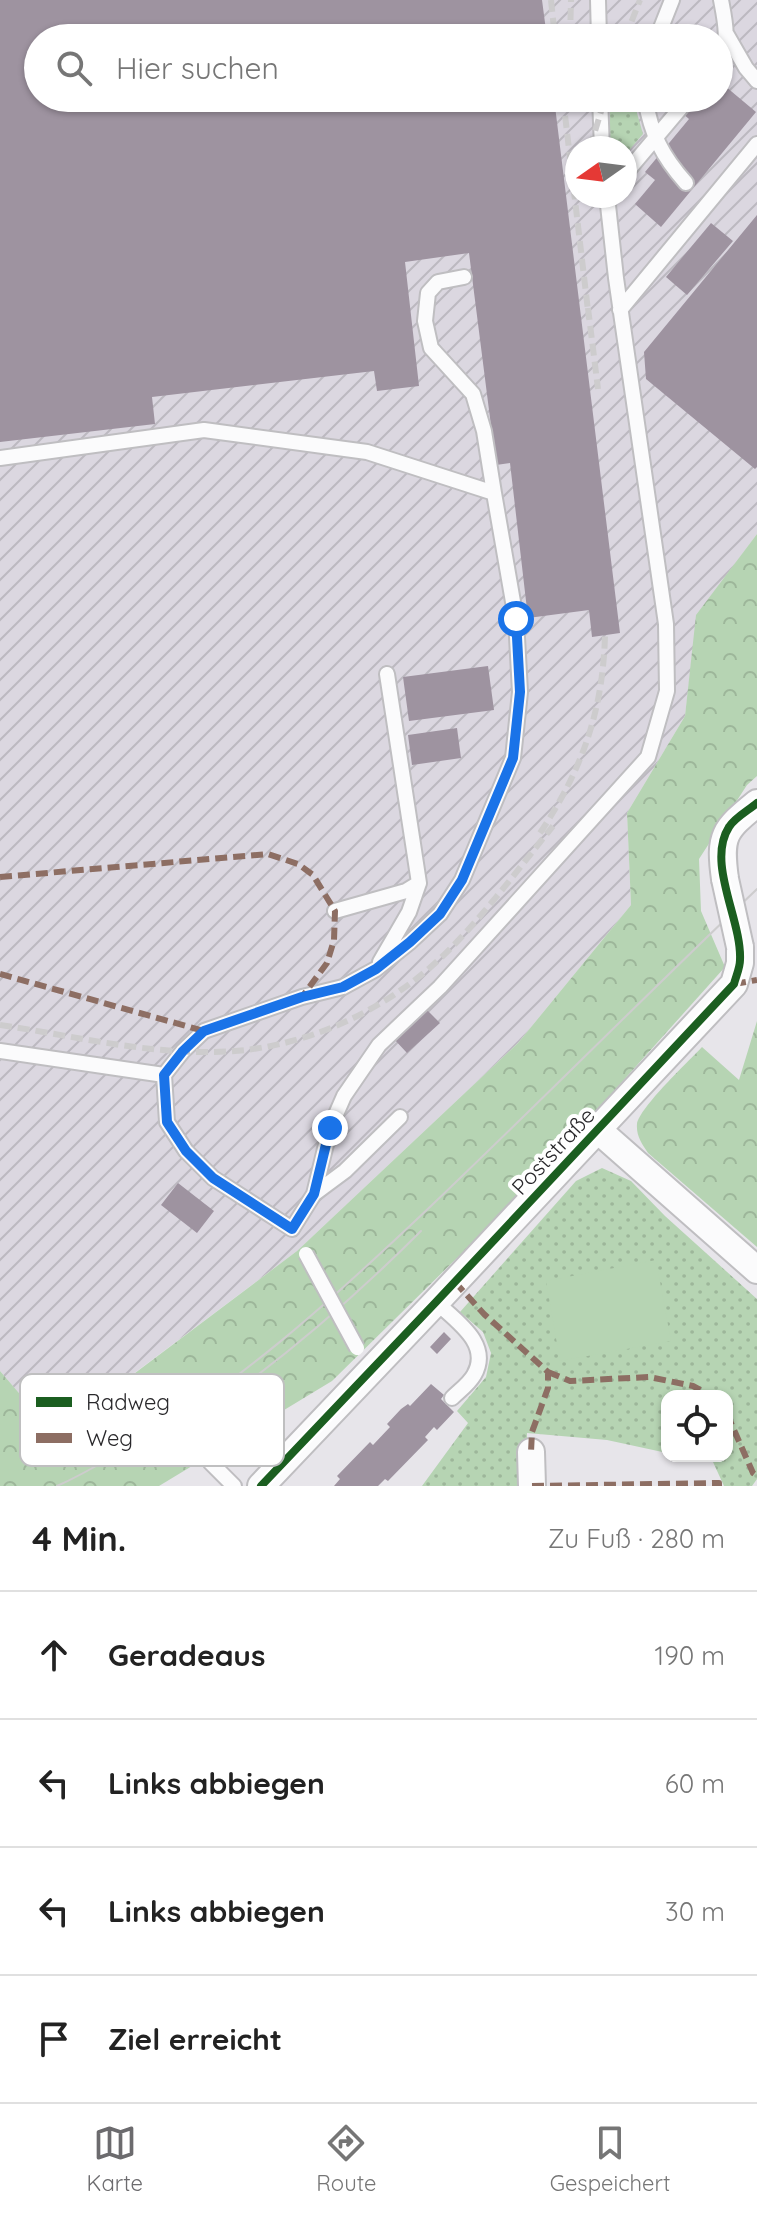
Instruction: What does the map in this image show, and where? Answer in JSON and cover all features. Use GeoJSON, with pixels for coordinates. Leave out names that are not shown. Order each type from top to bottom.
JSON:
{"type":"FeatureCollection","features":[{"type":"Feature","properties":{"kind":"street","name":"Poststraße"},"geometry":{"type":"LineString","coordinates":[[284,1462],[734,984],[740,963],[740,947],[721,850],[729,826],[757,803]]}},
{"type":"Feature","properties":{"kind":"street"},"geometry":{"type":"LineString","coordinates":[[598,1130],[757,1270]]}},
{"type":"Feature","properties":{"kind":"street"},"geometry":{"type":"LineString","coordinates":[[531,1452],[532,1486]]}},
{"type":"Feature","properties":{"kind":"street","name":"Poststraße"},"geometry":{"type":"LineString","coordinates":[[261,1486],[280,1466]]}},
{"type":"Feature","properties":{"kind":"lane"},"geometry":{"type":"LineString","coordinates":[[598,0],[599,24]]}},
{"type":"Feature","properties":{"kind":"lane"},"geometry":{"type":"LineString","coordinates":[[663,24],[672,0]]}},
{"type":"Feature","properties":{"kind":"lane"},"geometry":{"type":"LineString","coordinates":[[721,0],[725,24]]}},
{"type":"Feature","properties":{"kind":"lane"},"geometry":{"type":"LineString","coordinates":[[733,45],[757,81]]}},
{"type":"Feature","properties":{"kind":"lane"},"geometry":{"type":"LineString","coordinates":[[601,112],[602,136]]}},
{"type":"Feature","properties":{"kind":"lane"},"geometry":{"type":"LineString","coordinates":[[648,112],[661,152],[686,183]]}},
{"type":"Feature","properties":{"kind":"lane"},"geometry":{"type":"LineString","coordinates":[[637,160],[677,112]]}},
{"type":"Feature","properties":{"kind":"lane"},"geometry":{"type":"LineString","coordinates":[[620,310],[757,144]]}},
{"type":"Feature","properties":{"kind":"lane"},"geometry":{"type":"LineString","coordinates":[[464,277],[438,282],[428,293],[425,321],[431,348],[473,394],[484,431],[516,619],[520,692],[513,758],[462,880],[440,914],[410,942],[376,969],[343,987],[302,997],[204,1031],[164,1075],[167,1122],[186,1151],[213,1178],[292,1229],[314,1194],[330,1128],[344,1096],[379,1045],[440,987],[648,757],[667,691],[666,624],[620,310],[608,208]]}},
{"type":"Feature","properties":{"kind":"lane"},"geometry":{"type":"LineString","coordinates":[[0,458],[204,430],[367,452],[494,493]]}},
{"type":"Feature","properties":{"kind":"lane"},"geometry":{"type":"LineString","coordinates":[[376,969],[409,912],[419,883],[387,674]]}},
{"type":"Feature","properties":{"kind":"lane"},"geometry":{"type":"LineString","coordinates":[[335,911],[406,891],[419,883]]}},
{"type":"Feature","properties":{"kind":"lane"},"geometry":{"type":"LineString","coordinates":[[0,1051],[164,1075]]}},
{"type":"Feature","properties":{"kind":"lane"},"geometry":{"type":"LineString","coordinates":[[314,1194],[345,1171],[400,1117]]}},
{"type":"Feature","properties":{"kind":"lane"},"geometry":{"type":"LineString","coordinates":[[306,1254],[370,1373]]}},
{"type":"Feature","properties":{"kind":"lane"},"geometry":{"type":"LineString","coordinates":[[436,1302],[469,1333],[478,1347],[479,1363],[473,1378],[452,1398]]}},
{"type":"Feature","properties":{"kind":"lane"},"geometry":{"type":"LineString","coordinates":[[214,1466],[234,1486]]}},
{"type":"Feature","properties":{"kind":"shaded area"},"geometry":{"type":"Polygon","coordinates":[[[0,0],[757,0],[757,534],[697,615],[685,716],[627,813],[631,905],[518,1043],[297,1251],[133,1374],[20,1374],[20,1395],[0,1371],[0,0]]]}},
{"type":"Feature","properties":{"kind":"green space"},"geometry":{"type":"Polygon","coordinates":[[[610,112],[637,112],[643,134],[637,141],[637,136],[610,136],[610,112]]]}},
{"type":"Feature","properties":{"kind":"green space"},"geometry":{"type":"Polygon","coordinates":[[[757,534],[757,776],[747,785],[699,859],[701,911],[725,967],[519,1197],[332,1381],[284,1410],[284,1374],[134,1374],[297,1251],[518,1043],[631,905],[627,813],[685,716],[696,615],[757,534]]]}},
{"type":"Feature","properties":{"kind":"green space"},"geometry":{"type":"Polygon","coordinates":[[[757,1021],[757,1247],[648,1153],[640,1140],[637,1124],[646,1107],[702,1047],[739,1080],[757,1021]]]}},
{"type":"Feature","properties":{"kind":"green space"},"geometry":{"type":"Polygon","coordinates":[[[602,1168],[631,1181],[757,1299],[757,1479],[752,1486],[724,1486],[713,1462],[733,1462],[733,1390],[661,1390],[661,1452],[607,1440],[527,1433],[527,1486],[422,1486],[468,1423],[457,1411],[486,1377],[491,1353],[483,1332],[460,1312],[576,1181],[602,1168]]]}},
{"type":"Feature","properties":{"kind":"green space"},"geometry":{"type":"Polygon","coordinates":[[[656,1260],[671,1341],[560,1361],[546,1281],[656,1260]]]}},
{"type":"Feature","properties":{"kind":"green space"},"geometry":{"type":"Polygon","coordinates":[[[0,1371],[20,1394],[20,1466],[192,1466],[159,1486],[0,1486],[0,1371]]]}},
{"type":"Feature","properties":{"kind":"building"},"geometry":{"type":"Polygon","coordinates":[[[0,0],[542,0],[545,24],[24,24],[24,112],[556,112],[565,208],[568,208],[620,633],[592,637],[589,610],[528,618],[510,463],[496,465],[469,253],[405,262],[419,386],[377,391],[374,371],[152,397],[155,424],[0,442],[0,0]]]}},
{"type":"Feature","properties":{"kind":"building"},"geometry":{"type":"Polygon","coordinates":[[[733,93],[756,112],[661,227],[637,206],[655,180],[645,172],[689,119],[681,112],[733,112],[733,93]]]}},
{"type":"Feature","properties":{"kind":"building"},"geometry":{"type":"Polygon","coordinates":[[[757,215],[755,469],[646,379],[644,352],[757,215]]]}},
{"type":"Feature","properties":{"kind":"building"},"geometry":{"type":"Polygon","coordinates":[[[711,223],[733,241],[687,295],[666,277],[711,223]]]}},
{"type":"Feature","properties":{"kind":"building"},"geometry":{"type":"Polygon","coordinates":[[[488,666],[494,710],[409,721],[403,677],[488,666]]]}},
{"type":"Feature","properties":{"kind":"building"},"geometry":{"type":"Polygon","coordinates":[[[457,728],[461,758],[412,765],[408,735],[457,728]]]}},
{"type":"Feature","properties":{"kind":"building"},"geometry":{"type":"Polygon","coordinates":[[[427,1010],[440,1023],[407,1053],[394,1039],[427,1010]]]}},
{"type":"Feature","properties":{"kind":"building"},"geometry":{"type":"Polygon","coordinates":[[[178,1183],[214,1211],[197,1233],[161,1205],[178,1183]]]}},
{"type":"Feature","properties":{"kind":"building"},"geometry":{"type":"Polygon","coordinates":[[[444,1332],[451,1339],[437,1354],[430,1347],[444,1332]]]}},
{"type":"Feature","properties":{"kind":"building"},"geometry":{"type":"Polygon","coordinates":[[[431,1384],[444,1395],[441,1399],[454,1412],[437,1430],[434,1427],[425,1437],[428,1440],[388,1481],[385,1479],[378,1486],[334,1486],[340,1479],[337,1476],[370,1442],[373,1445],[401,1409],[408,1404],[410,1406],[431,1384]]]}},
{"type":"Feature","properties":{"kind":"tram line"},"geometry":{"type":"LineString","coordinates":[[239,1374],[319,1309],[432,1205],[757,889]]}},
{"type":"Feature","properties":{"kind":"tram line"},"geometry":{"type":"LineString","coordinates":[[259,1374],[365,1285],[421,1231]]}},
{"type":"Feature","properties":{"kind":"tram line"},"geometry":{"type":"LineString","coordinates":[[57,1486],[96,1466]]}},
{"type":"Feature","properties":{"kind":"railway"},"geometry":{"type":"LineString","coordinates":[[551,0],[554,24]]}},
{"type":"Feature","properties":{"kind":"railway"},"geometry":{"type":"LineString","coordinates":[[570,24],[571,0]]}},
{"type":"Feature","properties":{"kind":"railway"},"geometry":{"type":"LineString","coordinates":[[631,24],[640,0]]}},
{"type":"Feature","properties":{"kind":"railway"},"geometry":{"type":"LineString","coordinates":[[565,112],[589,319]]}},
{"type":"Feature","properties":{"kind":"railway"},"geometry":{"type":"LineString","coordinates":[[594,136],[601,112]]}},
{"type":"Feature","properties":{"kind":"railway"},"geometry":{"type":"LineString","coordinates":[[588,308],[598,389]]}},
{"type":"Feature","properties":{"kind":"railway"},"geometry":{"type":"LineString","coordinates":[[540,833],[568,786],[588,739],[600,689],[605,635]]}},
{"type":"Feature","properties":{"kind":"railway"},"geometry":{"type":"LineString","coordinates":[[0,1025],[132,1047],[185,1052],[244,1050],[310,1036],[371,1009],[427,971],[478,919],[553,826]]}},
{"type":"Feature","properties":{"kind":"marked path"},"geometry":{"type":"LineString","coordinates":[[0,877],[268,854],[298,864],[313,875],[335,911],[334,940],[327,963],[302,997]]}},
{"type":"Feature","properties":{"kind":"marked path"},"geometry":{"type":"LineString","coordinates":[[0,974],[204,1031]]}},
{"type":"Feature","properties":{"kind":"marked path"},"geometry":{"type":"LineString","coordinates":[[734,984],[757,980]]}},
{"type":"Feature","properties":{"kind":"marked path"},"geometry":{"type":"LineString","coordinates":[[455,1282],[484,1314],[548,1372],[548,1388],[532,1432],[531,1452]]}},
{"type":"Feature","properties":{"kind":"marked path"},"geometry":{"type":"LineString","coordinates":[[548,1372],[570,1381],[649,1377],[701,1390]]}},
{"type":"Feature","properties":{"kind":"marked path"},"geometry":{"type":"LineString","coordinates":[[733,1428],[757,1476]]}},
{"type":"Feature","properties":{"kind":"marked path"},"geometry":{"type":"LineString","coordinates":[[532,1486],[719,1483],[719,1486]]}},
{"type":"Feature","properties":{"kind":"cycle path"},"geometry":{"type":"LineString","coordinates":[[284,1462],[734,984],[740,963],[739,944],[723,874],[723,841],[731,824],[757,803]]}},
{"type":"Feature","properties":{"kind":"cycle path"},"geometry":{"type":"LineString","coordinates":[[261,1486],[280,1466]]}},
{"type":"Feature","properties":{"kind":"route"},"geometry":{"type":"LineString","coordinates":[[330,1128],[314,1194],[292,1229],[213,1178],[186,1151],[167,1122],[164,1075],[204,1031],[302,997],[343,987],[376,969],[440,914],[462,880],[513,758],[520,692],[516,619]]}}]}
